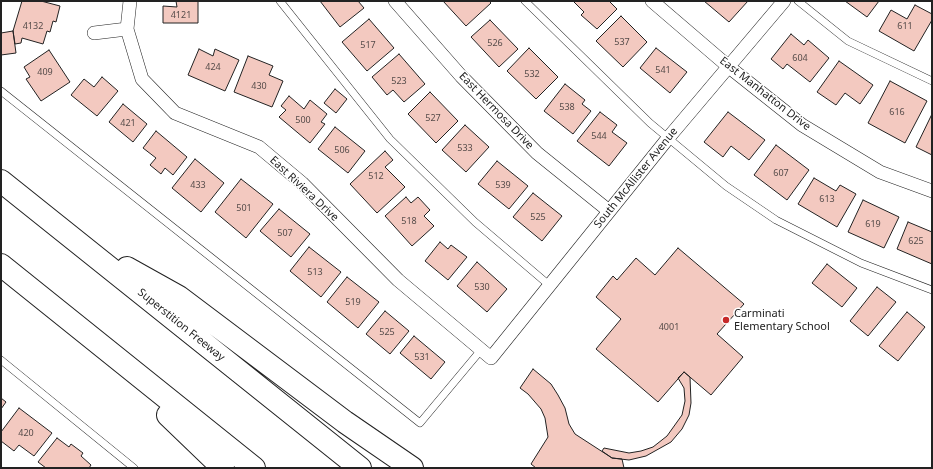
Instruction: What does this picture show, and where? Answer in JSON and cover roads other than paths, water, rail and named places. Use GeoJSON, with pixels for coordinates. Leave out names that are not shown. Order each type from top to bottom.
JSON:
{"type":"FeatureCollection","features":[{"type":"Feature","properties":{"kind":"highway","name":"Superstition Freeway"},"geometry":{"type":"LineString","coordinates":[[1,181],[360,468]]}},
{"type":"Feature","properties":{"kind":"highway"},"geometry":{"type":"LineString","coordinates":[[71,237],[180,297],[345,422],[412,468]]}},
{"type":"Feature","properties":{"kind":"highway"},"geometry":{"type":"LineString","coordinates":[[1,265],[254,468]]}},
{"type":"Feature","properties":{"kind":"highway"},"geometry":{"type":"LineString","coordinates":[[61,314],[223,468]]}},
{"type":"Feature","properties":{"kind":"street"},"geometry":{"type":"LineString","coordinates":[[94,33],[127,29],[130,1]]}},
{"type":"Feature","properties":{"kind":"street","name":"East Hermosa Drive"},"geometry":{"type":"LineString","coordinates":[[395,1],[461,76],[537,153],[609,211]]}},
{"type":"Feature","properties":{"kind":"street","name":"East Manhatton Drive"},"geometry":{"type":"LineString","coordinates":[[652,1],[729,67],[802,125],[880,172],[932,191]]}},
{"type":"Feature","properties":{"kind":"street","name":"South McAllister Avenue"},"geometry":{"type":"LineString","coordinates":[[486,354],[548,285],[669,137],[784,1]]}},
{"type":"Feature","properties":{"kind":"street","name":"East Riviera Drive"},"geometry":{"type":"LineString","coordinates":[[127,29],[142,79],[175,112],[259,148],[302,183],[398,280],[486,354]]}},
{"type":"Feature","properties":{"kind":"lane"},"geometry":{"type":"LineString","coordinates":[[280,1],[390,139],[475,222],[548,285]]}},
{"type":"Feature","properties":{"kind":"lane"},"geometry":{"type":"LineString","coordinates":[[525,1],[650,123],[669,137],[726,186],[776,220],[860,263],[932,290]]}},
{"type":"Feature","properties":{"kind":"lane"},"geometry":{"type":"LineString","coordinates":[[798,1],[848,42],[932,81]]}},
{"type":"Feature","properties":{"kind":"lane"},"geometry":{"type":"LineString","coordinates":[[1,91],[420,423],[486,354]]}},
{"type":"Feature","properties":{"kind":"lane"},"geometry":{"type":"LineString","coordinates":[[1,360],[134,468]]}},
{"type":"Feature","properties":{"kind":"place","name":"Carminati Elementary School"},"geometry":{"type":"Point","coordinates":[726,320]}}]}
